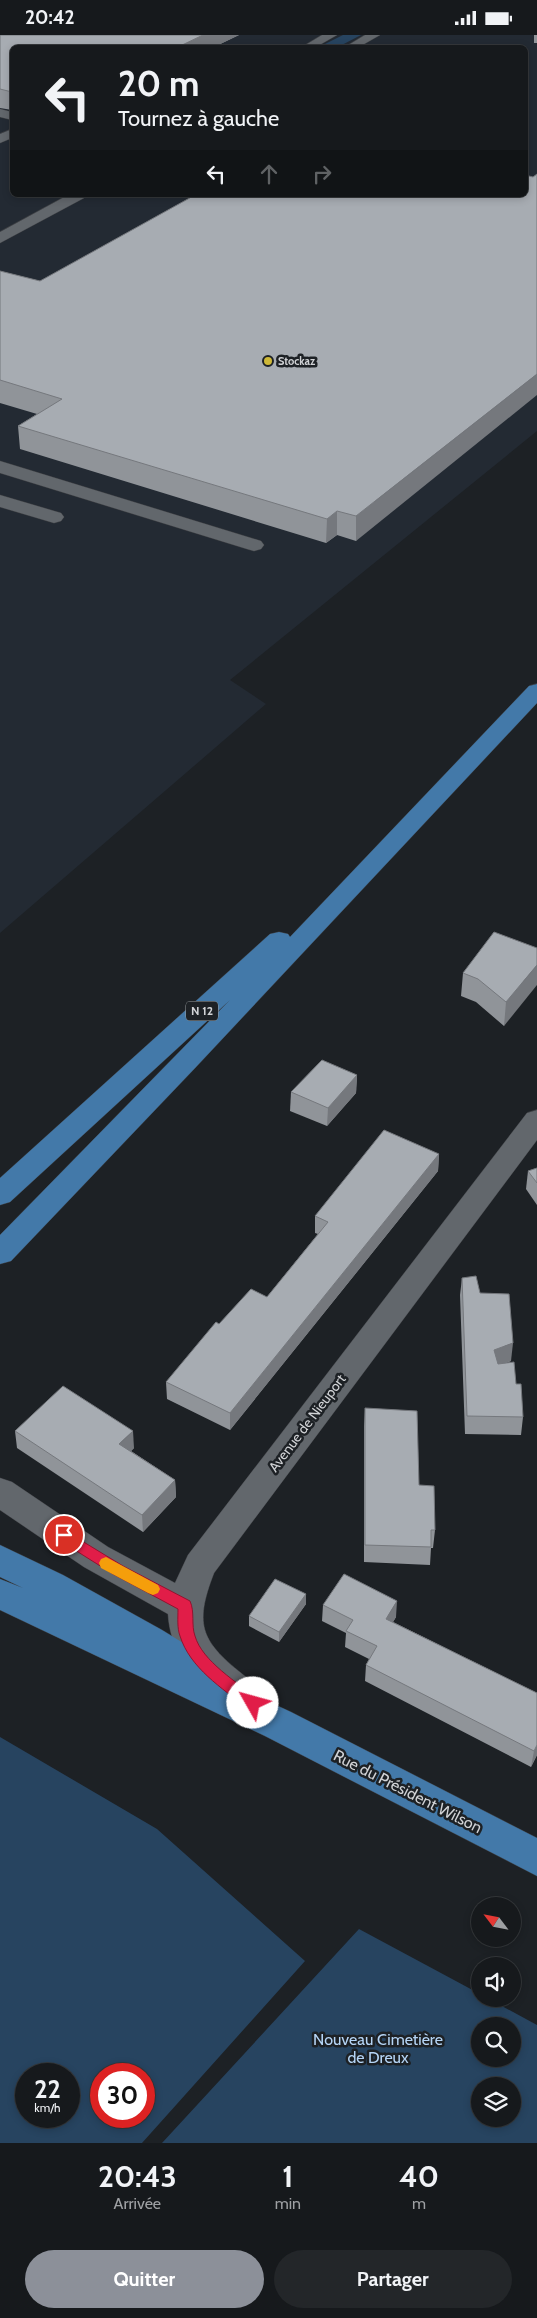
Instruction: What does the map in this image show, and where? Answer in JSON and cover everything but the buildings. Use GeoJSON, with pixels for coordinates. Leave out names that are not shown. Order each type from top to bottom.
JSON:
{"type":"FeatureCollection","features":[{"type":"Feature","properties":{"kind":"main road","name":"N 12"},"geometry":{"type":"LineString","coordinates":[[0,1253],[140,1111],[492,736],[537,691]]}},
{"type":"Feature","properties":{"kind":"main road","name":"N 12"},"geometry":{"type":"LineString","coordinates":[[0,1195],[280,939],[387,850]]}},
{"type":"Feature","properties":{"kind":"main road"},"geometry":{"type":"LineString","coordinates":[[0,1267],[140,1111]]}},
{"type":"Feature","properties":{"kind":"main road"},"geometry":{"type":"LineString","coordinates":[[0,1560],[96,1608],[143,1635],[278,1724]]}},
{"type":"Feature","properties":{"kind":"main road"},"geometry":{"type":"LineString","coordinates":[[0,1594],[278,1724]]}},
{"type":"Feature","properties":{"kind":"main road","name":"Rue du Président Wilson"},"geometry":{"type":"LineString","coordinates":[[278,1724],[537,1858]]}},
{"type":"Feature","properties":{"kind":"street"},"geometry":{"type":"LineString","coordinates":[[312,45],[331,35]]}},
{"type":"Feature","properties":{"kind":"street"},"geometry":{"type":"LineString","coordinates":[[355,45],[374,35]]}},
{"type":"Feature","properties":{"kind":"street"},"geometry":{"type":"LineString","coordinates":[[0,237],[75,197]]}},
{"type":"Feature","properties":{"kind":"street"},"geometry":{"type":"LineString","coordinates":[[0,467],[254,545]]}},
{"type":"Feature","properties":{"kind":"street"},"geometry":{"type":"LineString","coordinates":[[0,501],[54,517]]}},
{"type":"Feature","properties":{"kind":"street","name":"Avenue de Nieuport"},"geometry":{"type":"LineString","coordinates":[[278,1724],[200,1659],[192,1648],[186,1634],[185,1606],[188,1590],[200,1565],[537,1120]]}},
{"type":"Feature","properties":{"kind":"street"},"geometry":{"type":"LineString","coordinates":[[0,1492],[96,1557],[185,1606]]}},
{"type":"Feature","properties":{"kind":"shaded area"},"geometry":{"type":"Polygon","coordinates":[[[0,35],[537,35],[537,431],[230,680],[266,704],[0,933],[0,35]]]}},
{"type":"Feature","properties":{"kind":"green space"},"geometry":{"type":"Polygon","coordinates":[[[343,35],[361,35],[342,45],[323,45],[343,35]]]}},
{"type":"Feature","properties":{"kind":"green space"},"geometry":{"type":"Polygon","coordinates":[[[0,1737],[157,1829],[305,1961],[142,2143],[0,2143],[0,1737]]]}},
{"type":"Feature","properties":{"kind":"green space","name":"Nouveau Cimetière de Dreux"},"geometry":{"type":"Polygon","coordinates":[[[359,1929],[471,1989],[471,2007],[504,2007],[537,2025],[537,2143],[162,2143],[359,1929]]]}},
{"type":"Feature","properties":{"kind":"slow traffic"},"geometry":{"type":"LineString","coordinates":[[106,1563],[153,1589]]}},
{"type":"Feature","properties":{"kind":"place","name":"Stockaz"},"geometry":{"type":"Point","coordinates":[268,361]}},
{"type":"Feature","properties":{"kind":"route"},"geometry":{"type":"LineString","coordinates":[[64,1535],[118,1570],[185,1606],[186,1634],[192,1648],[214,1673],[253,1703]]}}]}
